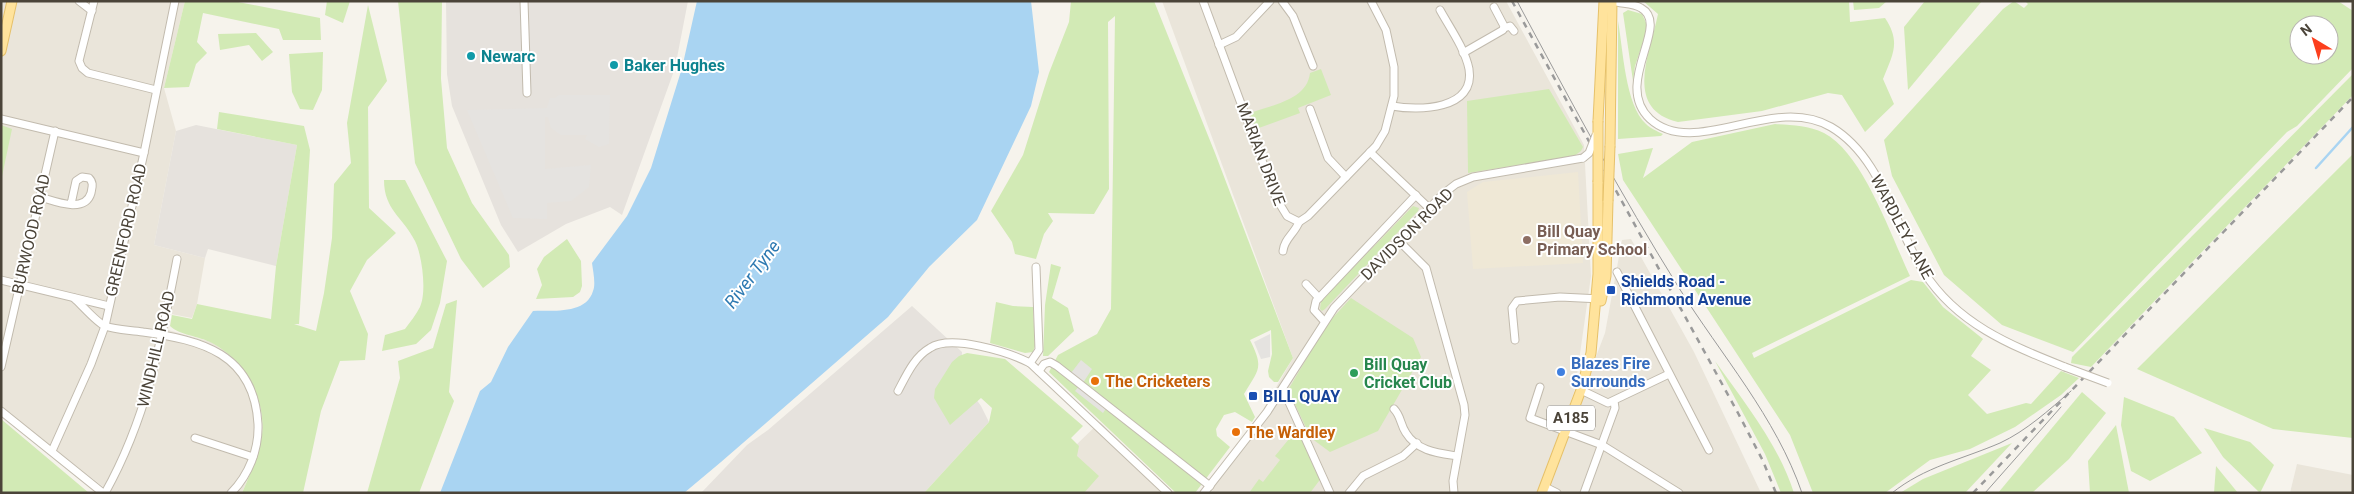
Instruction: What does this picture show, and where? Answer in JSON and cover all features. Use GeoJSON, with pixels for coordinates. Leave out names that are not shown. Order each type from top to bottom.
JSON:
{"type":"FeatureCollection","features":[{"type":"Feature","properties":{"kind":"main road"},"geometry":{"type":"LineString","coordinates":[[1,51],[4,28],[12,1]]}},
{"type":"Feature","properties":{"kind":"main road","name":"A185"},"geometry":{"type":"LineString","coordinates":[[1602,275],[1598,182],[1598,124],[1604,1]]}},
{"type":"Feature","properties":{"kind":"main road","name":"A185"},"geometry":{"type":"LineString","coordinates":[[1543,490],[1587,374],[1599,299],[1608,201],[1612,1]]}},
{"type":"Feature","properties":{"kind":"street"},"geometry":{"type":"LineString","coordinates":[[79,1],[92,11]]}},
{"type":"Feature","properties":{"kind":"street"},"geometry":{"type":"LineString","coordinates":[[94,1],[80,56],[82,68],[88,73],[156,90]]}},
{"type":"Feature","properties":{"kind":"street","name":"GREENFORD ROAD"},"geometry":{"type":"LineString","coordinates":[[52,451],[91,364],[105,326],[144,153],[175,1]]}},
{"type":"Feature","properties":{"kind":"street"},"geometry":{"type":"LineString","coordinates":[[524,1],[527,93]]}},
{"type":"Feature","properties":{"kind":"street","name":"MARIAN DRIVE"},"geometry":{"type":"LineString","coordinates":[[1203,1],[1276,198],[1287,216],[1298,222],[1308,216],[1383,136],[1392,106],[1395,87],[1393,59],[1386,30],[1371,1]]}},
{"type":"Feature","properties":{"kind":"street"},"geometry":{"type":"LineString","coordinates":[[1220,45],[1236,37],[1270,1]]}},
{"type":"Feature","properties":{"kind":"street"},"geometry":{"type":"LineString","coordinates":[[1282,1],[1293,16],[1313,66]]}},
{"type":"Feature","properties":{"kind":"street","name":"WARDLEY LANE"},"geometry":{"type":"LineString","coordinates":[[1612,1],[1638,6],[1646,12],[1651,20],[1650,31],[1636,84],[1639,103],[1651,120],[1664,128],[1685,133],[1783,116],[1807,118],[1832,128],[1852,146],[1870,168],[1888,198],[1918,263],[1948,302],[1990,334],[2065,367],[2108,383]]}},
{"type":"Feature","properties":{"kind":"street"},"geometry":{"type":"LineString","coordinates":[[1494,7],[1504,28]]}},
{"type":"Feature","properties":{"kind":"street"},"geometry":{"type":"LineString","coordinates":[[1392,106],[1425,108],[1444,105],[1460,95],[1466,88],[1470,78],[1467,61],[1440,10]]}},
{"type":"Feature","properties":{"kind":"street"},"geometry":{"type":"LineString","coordinates":[[1463,53],[1504,28],[1510,26],[1514,31]]}},
{"type":"Feature","properties":{"kind":"street"},"geometry":{"type":"LineString","coordinates":[[1310,109],[1328,158],[1346,177]]}},
{"type":"Feature","properties":{"kind":"street"},"geometry":{"type":"LineString","coordinates":[[1,119],[144,153]]}},
{"type":"Feature","properties":{"kind":"street","name":"DAVIDSON ROAD"},"geometry":{"type":"LineString","coordinates":[[1204,493],[1283,389],[1324,321],[1429,208],[1456,184],[1482,175],[1583,158],[1590,150],[1598,124]]}},
{"type":"Feature","properties":{"kind":"street","name":"BURWOOD ROAD"},"geometry":{"type":"LineString","coordinates":[[1,367],[54,131]]}},
{"type":"Feature","properties":{"kind":"street"},"geometry":{"type":"LineString","coordinates":[[1370,152],[1429,208]]}},
{"type":"Feature","properties":{"kind":"street"},"geometry":{"type":"LineString","coordinates":[[1324,321],[1314,310],[1314,304],[1416,196]]}},
{"type":"Feature","properties":{"kind":"street"},"geometry":{"type":"LineString","coordinates":[[40,197],[71,204]]}},
{"type":"Feature","properties":{"kind":"street"},"geometry":{"type":"LineString","coordinates":[[1283,251],[1284,243],[1296,231],[1298,222]]}},
{"type":"Feature","properties":{"kind":"street"},"geometry":{"type":"LineString","coordinates":[[1398,240],[1426,268],[1463,399],[1465,415],[1453,481],[1454,493]]}},
{"type":"Feature","properties":{"kind":"street","name":"WINDHILL ROAD"},"geometry":{"type":"LineString","coordinates":[[104,493],[124,455],[142,412],[162,334],[177,259]]}},
{"type":"Feature","properties":{"kind":"street"},"geometry":{"type":"LineString","coordinates":[[1030,363],[1039,350],[1036,268]]}},
{"type":"Feature","properties":{"kind":"street"},"geometry":{"type":"LineString","coordinates":[[1617,272],[1709,450]]}},
{"type":"Feature","properties":{"kind":"street"},"geometry":{"type":"LineString","coordinates":[[1,280],[109,306]]}},
{"type":"Feature","properties":{"kind":"street"},"geometry":{"type":"LineString","coordinates":[[1306,284],[1319,298]]}},
{"type":"Feature","properties":{"kind":"street"},"geometry":{"type":"LineString","coordinates":[[1514,340],[1512,308],[1516,301],[1560,297],[1599,299]]}},
{"type":"Feature","properties":{"kind":"street"},"geometry":{"type":"LineString","coordinates":[[74,298],[105,326],[162,334],[209,346],[237,369],[250,389],[255,404],[258,429],[252,457],[242,480],[231,493]]}},
{"type":"Feature","properties":{"kind":"street"},"geometry":{"type":"LineString","coordinates":[[898,391],[917,360],[929,348],[944,342],[1011,354],[1030,363],[1168,493]]}},
{"type":"Feature","properties":{"kind":"street"},"geometry":{"type":"LineString","coordinates":[[1039,371],[1044,364],[1050,362],[1057,366],[1210,486]]}},
{"type":"Feature","properties":{"kind":"street"},"geometry":{"type":"LineString","coordinates":[[1581,390],[1608,403],[1669,374]]}},
{"type":"Feature","properties":{"kind":"street"},"geometry":{"type":"LineString","coordinates":[[1540,387],[1530,418],[1602,445],[1679,493]]}},
{"type":"Feature","properties":{"kind":"street"},"geometry":{"type":"LineString","coordinates":[[1283,389],[1330,493]]}},
{"type":"Feature","properties":{"kind":"street"},"geometry":{"type":"LineString","coordinates":[[1584,493],[1615,408],[1614,401]]}},
{"type":"Feature","properties":{"kind":"street"},"geometry":{"type":"LineString","coordinates":[[1394,408],[1401,417],[1406,432],[1417,443],[1429,451],[1457,456]]}},
{"type":"Feature","properties":{"kind":"street"},"geometry":{"type":"LineString","coordinates":[[1,411],[104,493]]}},
{"type":"Feature","properties":{"kind":"street"},"geometry":{"type":"LineString","coordinates":[[195,438],[252,457]]}},
{"type":"Feature","properties":{"kind":"street"},"geometry":{"type":"LineString","coordinates":[[1349,493],[1363,476],[1407,454],[1417,443]]}},
{"type":"Feature","properties":{"kind":"street"},"geometry":{"type":"LineString","coordinates":[[1543,490],[1557,493]]}},
{"type":"Feature","properties":{"kind":"shaded area"},"geometry":{"type":"Polygon","coordinates":[[[1,1],[185,1],[164,88],[176,131],[154,245],[205,258],[197,304],[192,318],[171,314],[168,330],[211,342],[227,352],[251,381],[259,401],[262,435],[256,458],[242,493],[111,493],[1,407],[1,1]]]}},
{"type":"Feature","properties":{"kind":"shaded area"},"geometry":{"type":"Polygon","coordinates":[[[446,1],[688,1],[675,68],[622,215],[610,207],[566,224],[518,252],[501,225],[452,106],[447,74],[446,1]]]}},
{"type":"Feature","properties":{"kind":"shaded area"},"geometry":{"type":"Polygon","coordinates":[[[1162,1],[1506,1],[1584,145],[1591,276],[1575,389],[1540,493],[1198,493],[1256,422],[1293,358],[1162,1]]]}},
{"type":"Feature","properties":{"kind":"shaded area"},"geometry":{"type":"Polygon","coordinates":[[[559,95],[610,95],[609,144],[599,147],[585,139],[587,135],[561,135],[551,128],[548,117],[545,117],[545,169],[591,165],[589,187],[571,201],[547,203],[547,219],[513,218],[467,110],[547,108],[550,98],[555,98],[559,95]]]}},
{"type":"Feature","properties":{"kind":"shaded area"},"geometry":{"type":"Polygon","coordinates":[[[196,125],[297,145],[276,266],[208,249],[205,258],[154,245],[176,131],[196,125]]]}},
{"type":"Feature","properties":{"kind":"shaded area","name":"Bill Quay Primary School"},"geometry":{"type":"Polygon","coordinates":[[[1578,172],[1583,263],[1473,269],[1467,192],[1483,182],[1578,172]]]}},
{"type":"Feature","properties":{"kind":"shaded area"},"geometry":{"type":"Polygon","coordinates":[[[1631,239],[1694,352],[1761,493],[1544,493],[1605,333],[1622,240],[1631,239]]]}},
{"type":"Feature","properties":{"kind":"shaded area"},"geometry":{"type":"Polygon","coordinates":[[[912,306],[962,352],[961,378],[981,406],[989,422],[924,493],[701,493],[747,445],[768,430],[912,306]]]}},
{"type":"Feature","properties":{"kind":"shaded area"},"geometry":{"type":"Polygon","coordinates":[[[1270,334],[1270,357],[1261,359],[1254,342],[1270,334]]]}},
{"type":"Feature","properties":{"kind":"shaded area"},"geometry":{"type":"Polygon","coordinates":[[[1081,360],[1092,369],[1081,386],[1107,407],[1103,413],[1075,391],[1079,386],[1068,377],[1081,360]]]}},
{"type":"Feature","properties":{"kind":"shaded area"},"geometry":{"type":"Polygon","coordinates":[[[1100,422],[1174,493],[1042,493],[1074,447],[1100,422]]]}},
{"type":"Feature","properties":{"kind":"shaded area"},"geometry":{"type":"Polygon","coordinates":[[[2297,464],[2353,475],[2353,493],[2290,493],[2297,464]]]}},
{"type":"Feature","properties":{"kind":"green space"},"geometry":{"type":"Polygon","coordinates":[[[185,1],[233,1],[320,18],[321,40],[283,40],[279,29],[203,13],[197,42],[207,53],[196,64],[189,87],[164,88],[185,1]]]}},
{"type":"Feature","properties":{"kind":"green space"},"geometry":{"type":"Polygon","coordinates":[[[327,1],[350,1],[343,23],[325,15],[327,1]]]}},
{"type":"Feature","properties":{"kind":"green space"},"geometry":{"type":"Polygon","coordinates":[[[398,1],[442,1],[441,79],[447,148],[472,203],[509,255],[510,267],[483,288],[461,259],[415,163],[398,1]]]}},
{"type":"Feature","properties":{"kind":"green space"},"geometry":{"type":"Polygon","coordinates":[[[1071,1],[1154,1],[1215,153],[1293,358],[1278,382],[1274,382],[1269,377],[1268,371],[1272,354],[1271,330],[1250,340],[1257,357],[1258,368],[1244,394],[1255,417],[1252,422],[1235,412],[1224,415],[1216,429],[1217,436],[1230,447],[1195,493],[1176,493],[1049,372],[1058,355],[1097,334],[1111,309],[1115,16],[1108,22],[1109,189],[1094,214],[1048,213],[1053,221],[1044,234],[1036,259],[1015,254],[1012,242],[991,211],[1023,155],[1049,73],[1069,22],[1071,1]]]}},
{"type":"Feature","properties":{"kind":"green space"},"geometry":{"type":"Polygon","coordinates":[[[1643,1],[1849,1],[1850,22],[1885,18],[1890,26],[1893,34],[1894,48],[1883,79],[1894,104],[1865,132],[1842,95],[1828,93],[1762,111],[1678,122],[1661,115],[1651,105],[1645,92],[1646,62],[1658,14],[1643,1]]]}},
{"type":"Feature","properties":{"kind":"green space"},"geometry":{"type":"Polygon","coordinates":[[[1853,1],[1887,1],[1879,8],[1854,10],[1853,1]]]}},
{"type":"Feature","properties":{"kind":"green space"},"geometry":{"type":"Polygon","coordinates":[[[1925,1],[1982,1],[1908,90],[1904,27],[1925,1]]]}},
{"type":"Feature","properties":{"kind":"green space"},"geometry":{"type":"Polygon","coordinates":[[[2014,1],[2024,8],[2028,4],[2025,1],[2338,1],[2353,11],[2353,68],[2297,126],[2287,132],[2073,352],[2002,325],[1944,275],[1892,176],[1884,140],[2003,9],[2014,1]]]}},
{"type":"Feature","properties":{"kind":"green space"},"geometry":{"type":"Polygon","coordinates":[[[368,5],[387,81],[368,107],[369,208],[396,233],[367,260],[350,291],[368,334],[365,360],[340,361],[321,411],[303,493],[242,493],[251,472],[262,435],[260,407],[256,394],[243,370],[223,350],[212,343],[170,326],[172,315],[192,319],[197,304],[271,319],[276,266],[297,145],[217,129],[219,112],[304,126],[310,150],[299,324],[294,324],[316,331],[332,238],[334,184],[351,163],[347,123],[368,5]]]}},
{"type":"Feature","properties":{"kind":"green space"},"geometry":{"type":"Polygon","coordinates":[[[1628,10],[1642,14],[1648,27],[1635,66],[1633,81],[1623,13],[1628,10]]]}},
{"type":"Feature","properties":{"kind":"green space"},"geometry":{"type":"Polygon","coordinates":[[[1618,21],[1626,76],[1633,104],[1646,124],[1663,134],[1661,136],[1618,139],[1618,21]]]}},
{"type":"Feature","properties":{"kind":"green space"},"geometry":{"type":"Polygon","coordinates":[[[256,33],[273,52],[262,61],[249,45],[220,50],[218,34],[256,33]]]}},
{"type":"Feature","properties":{"kind":"green space"},"geometry":{"type":"Polygon","coordinates":[[[323,52],[322,90],[313,110],[300,109],[292,92],[289,54],[323,52]]]}},
{"type":"Feature","properties":{"kind":"green space"},"geometry":{"type":"Polygon","coordinates":[[[1321,69],[1331,95],[1298,108],[1300,113],[1256,129],[1250,113],[1287,100],[1302,90],[1310,73],[1321,69]]]}},
{"type":"Feature","properties":{"kind":"green space"},"geometry":{"type":"Polygon","coordinates":[[[2353,74],[2353,95],[2091,367],[2071,363],[2072,357],[2353,74]]]}},
{"type":"Feature","properties":{"kind":"green space"},"geometry":{"type":"Polygon","coordinates":[[[1549,89],[1583,147],[1581,151],[1574,156],[1468,173],[1467,101],[1549,89]]]}},
{"type":"Feature","properties":{"kind":"green space"},"geometry":{"type":"Polygon","coordinates":[[[1775,124],[1812,128],[1824,133],[1838,143],[1863,176],[1885,218],[1910,276],[1752,353],[1754,358],[1911,280],[1923,282],[1943,307],[1983,339],[1971,356],[1991,370],[1968,395],[1987,414],[2026,403],[2031,404],[2061,371],[2079,378],[2061,395],[2015,427],[1970,449],[1930,460],[1885,493],[1813,493],[1790,435],[1623,180],[1618,154],[1653,148],[1643,178],[1692,142],[1775,124]]]}},
{"type":"Feature","properties":{"kind":"green space"},"geometry":{"type":"Polygon","coordinates":[[[1,125],[12,129],[1,181],[1,125]]]}},
{"type":"Feature","properties":{"kind":"green space"},"geometry":{"type":"Polygon","coordinates":[[[2353,154],[2353,438],[2273,429],[2137,369],[2353,154]]]}},
{"type":"Feature","properties":{"kind":"green space"},"geometry":{"type":"Polygon","coordinates":[[[384,180],[405,180],[447,261],[440,303],[431,330],[416,344],[382,351],[385,335],[405,329],[417,313],[423,292],[422,264],[418,247],[387,199],[384,180]]]}},
{"type":"Feature","properties":{"kind":"green space"},"geometry":{"type":"Polygon","coordinates":[[[1413,206],[1419,208],[1418,211],[1322,311],[1320,309],[1321,301],[1413,206]]]}},
{"type":"Feature","properties":{"kind":"green space"},"geometry":{"type":"Polygon","coordinates":[[[567,239],[581,261],[582,286],[580,292],[573,297],[536,299],[542,285],[537,269],[544,257],[567,239]]]}},
{"type":"Feature","properties":{"kind":"green space"},"geometry":{"type":"Polygon","coordinates":[[[1051,264],[1061,267],[1052,298],[1068,308],[1074,331],[1048,356],[1043,356],[1045,305],[1051,264]]]}},
{"type":"Feature","properties":{"kind":"green space","name":"Bill Quay Cricket Club"},"geometry":{"type":"Polygon","coordinates":[[[1351,298],[1413,338],[1421,357],[1378,431],[1330,452],[1311,438],[1288,390],[1327,324],[1351,298]]]}},
{"type":"Feature","properties":{"kind":"green space"},"geometry":{"type":"Polygon","coordinates":[[[457,300],[449,392],[454,401],[419,493],[367,493],[400,378],[398,361],[433,348],[446,304],[457,300]]]}},
{"type":"Feature","properties":{"kind":"green space"},"geometry":{"type":"Polygon","coordinates":[[[996,302],[1013,306],[1033,307],[1035,346],[1033,352],[1025,353],[990,343],[996,302]]]}},
{"type":"Feature","properties":{"kind":"green space"},"geometry":{"type":"Polygon","coordinates":[[[967,353],[1005,359],[1083,426],[1071,438],[1079,446],[1077,456],[1099,476],[1084,493],[924,493],[989,422],[992,408],[981,398],[950,425],[934,398],[935,389],[952,362],[959,356],[967,353]]]}},
{"type":"Feature","properties":{"kind":"green space"},"geometry":{"type":"Polygon","coordinates":[[[1715,361],[1770,441],[1794,493],[1781,493],[1765,454],[1715,361]]]}},
{"type":"Feature","properties":{"kind":"green space"},"geometry":{"type":"Polygon","coordinates":[[[2082,392],[2106,413],[2069,459],[2032,493],[1998,493],[2082,392]]]}},
{"type":"Feature","properties":{"kind":"green space"},"geometry":{"type":"Polygon","coordinates":[[[2124,397],[2174,417],[2202,453],[2150,481],[2131,471],[2121,425],[2124,397]]]}},
{"type":"Feature","properties":{"kind":"green space"},"geometry":{"type":"Polygon","coordinates":[[[1,419],[89,493],[1,492],[1,419]]]}},
{"type":"Feature","properties":{"kind":"green space"},"geometry":{"type":"Polygon","coordinates":[[[2116,425],[2129,493],[2090,493],[2088,461],[2116,425]]]}},
{"type":"Feature","properties":{"kind":"green space"},"geometry":{"type":"Polygon","coordinates":[[[1298,428],[1322,477],[1310,493],[1249,493],[1259,479],[1263,482],[1280,460],[1275,456],[1298,428]]]}},
{"type":"Feature","properties":{"kind":"green space"},"geometry":{"type":"Polygon","coordinates":[[[2204,428],[2250,442],[2274,465],[2260,493],[2223,457],[2204,428]]]}},
{"type":"Feature","properties":{"kind":"green space"},"geometry":{"type":"Polygon","coordinates":[[[2012,443],[1965,493],[1900,493],[1923,479],[2012,443]]]}},
{"type":"Feature","properties":{"kind":"green space"},"geometry":{"type":"Polygon","coordinates":[[[2216,466],[2238,493],[2214,493],[2216,466]]]}},
{"type":"Feature","properties":{"kind":"water","name":"River Tyne"},"geometry":{"type":"Polygon","coordinates":[[[697,1],[1031,1],[1039,72],[1031,106],[977,220],[929,267],[888,317],[684,493],[440,493],[480,391],[491,382],[508,347],[533,311],[568,310],[576,308],[589,299],[594,285],[592,263],[627,216],[651,168],[682,68],[697,1]]]}},
{"type":"Feature","properties":{"kind":"waterway"},"geometry":{"type":"LineString","coordinates":[[2316,168],[2353,127]]}},
{"type":"Feature","properties":{"kind":"tram line"},"geometry":{"type":"LineString","coordinates":[[1517,1],[1637,218],[1695,313],[1763,412],[1778,438],[1802,493]]}},
{"type":"Feature","properties":{"kind":"tram line"},"geometry":{"type":"LineString","coordinates":[[1892,493],[1917,476],[2010,438],[2037,420],[2071,391]]}},
{"type":"Feature","properties":{"kind":"tram line"},"geometry":{"type":"LineString","coordinates":[[1985,493],[2061,407]]}},
{"type":"Feature","properties":{"kind":"railway"},"geometry":{"type":"LineString","coordinates":[[1512,1],[1738,413],[1763,461],[1776,493]]}},
{"type":"Feature","properties":{"kind":"railway"},"geometry":{"type":"LineString","coordinates":[[1973,493],[2353,97]]}},
{"type":"Feature","properties":{"kind":"place","name":"Newarc"},"geometry":{"type":"Point","coordinates":[471,56]}},
{"type":"Feature","properties":{"kind":"place","name":"Baker Hughes"},"geometry":{"type":"Point","coordinates":[614,65]}},
{"type":"Feature","properties":{"kind":"place","name":"Bill Quay Primary School"},"geometry":{"type":"Point","coordinates":[1527,240]}},
{"type":"Feature","properties":{"kind":"place","name":"Shields Road - Richmond Avenue"},"geometry":{"type":"Point","coordinates":[1611,290]}},
{"type":"Feature","properties":{"kind":"place","name":"Blazes Fire Surrounds"},"geometry":{"type":"Point","coordinates":[1561,372]}},
{"type":"Feature","properties":{"kind":"place","name":"Bill Quay Cricket Club"},"geometry":{"type":"Point","coordinates":[1354,373]}},
{"type":"Feature","properties":{"kind":"place","name":"The Cricketers"},"geometry":{"type":"Point","coordinates":[1095,381]}},
{"type":"Feature","properties":{"kind":"place","name":"BILL QUAY"},"geometry":{"type":"Point","coordinates":[1253,396]}},
{"type":"Feature","properties":{"kind":"place","name":"The Wardley"},"geometry":{"type":"Point","coordinates":[1236,432]}}]}
